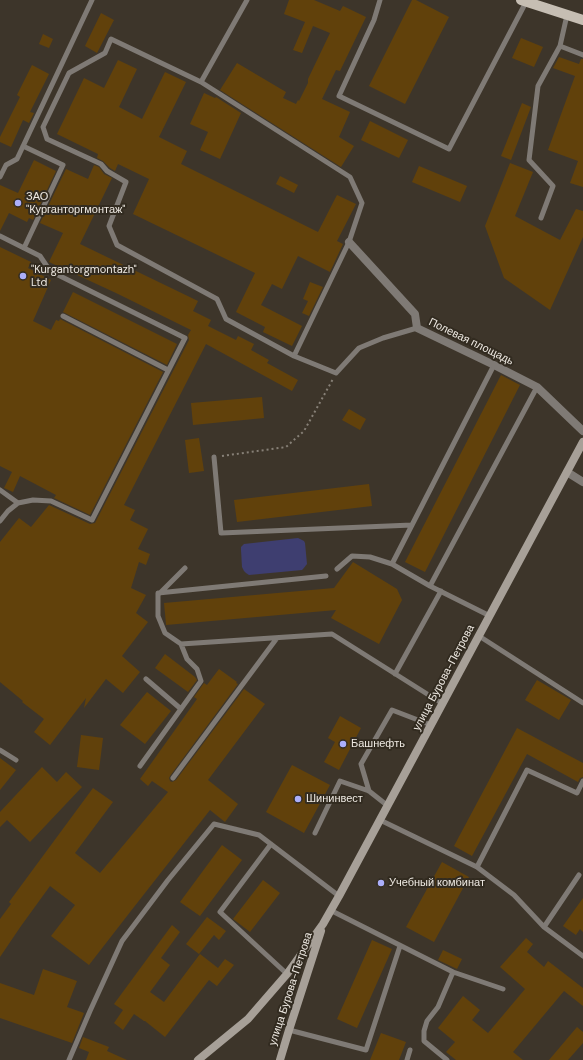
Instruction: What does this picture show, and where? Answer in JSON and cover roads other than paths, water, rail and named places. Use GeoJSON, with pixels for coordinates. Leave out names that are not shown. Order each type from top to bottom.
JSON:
{"type":"FeatureCollection","features":[{"type":"Feature","properties":{"kind":"main road"},"geometry":{"type":"LineString","coordinates":[[523,1],[583,20]]}},
{"type":"Feature","properties":{"kind":"main road","name":"улица Бурова-Петрова"},"geometry":{"type":"LineString","coordinates":[[198,1060],[248,1019],[287,974],[332,911],[583,442]]}},
{"type":"Feature","properties":{"kind":"main road","name":"улица Бурова-Петрова"},"geometry":{"type":"LineString","coordinates":[[280,1060],[323,924]]}},
{"type":"Feature","properties":{"kind":"street","name":"Полевая площадь"},"geometry":{"type":"LineString","coordinates":[[349,242],[415,314],[417,328],[537,387],[583,431]]}},
{"type":"Feature","properties":{"kind":"street"},"geometry":{"type":"LineString","coordinates":[[567,472],[583,482]]}},
{"type":"Feature","properties":{"kind":"lane"},"geometry":{"type":"LineString","coordinates":[[0,177],[6,165],[18,159],[92,0]]}},
{"type":"Feature","properties":{"kind":"lane"},"geometry":{"type":"LineString","coordinates":[[201,82],[247,0]]}},
{"type":"Feature","properties":{"kind":"lane"},"geometry":{"type":"LineString","coordinates":[[380,0],[374,20],[339,96],[449,149],[523,1]]}},
{"type":"Feature","properties":{"kind":"lane"},"geometry":{"type":"LineString","coordinates":[[541,218],[554,186],[529,160],[538,86],[560,46],[567,15]]}},
{"type":"Feature","properties":{"kind":"lane"},"geometry":{"type":"LineString","coordinates":[[294,356],[349,242],[362,203],[350,177],[201,82],[111,39],[105,53],[69,73],[44,127],[47,139],[101,164],[107,171],[126,182],[109,226],[116,245],[217,299],[226,319],[294,356],[336,373],[359,348],[383,338],[417,328]]}},
{"type":"Feature","properties":{"kind":"lane"},"geometry":{"type":"LineString","coordinates":[[560,46],[583,55]]}},
{"type":"Feature","properties":{"kind":"lane"},"geometry":{"type":"LineString","coordinates":[[23,146],[63,165],[24,248]]}},
{"type":"Feature","properties":{"kind":"lane"},"geometry":{"type":"LineString","coordinates":[[0,236],[40,256],[50,271],[185,338],[92,520],[51,501],[33,500],[18,503],[8,511],[0,521]]}},
{"type":"Feature","properties":{"kind":"lane"},"geometry":{"type":"LineString","coordinates":[[63,316],[168,370]]}},
{"type":"Feature","properties":{"kind":"lane"},"geometry":{"type":"LineString","coordinates":[[392,564],[494,365]]}},
{"type":"Feature","properties":{"kind":"lane"},"geometry":{"type":"LineString","coordinates":[[430,586],[537,387]]}},
{"type":"Feature","properties":{"kind":"lane"},"geometry":{"type":"LineString","coordinates":[[214,458],[221,533],[412,524]]}},
{"type":"Feature","properties":{"kind":"lane"},"geometry":{"type":"LineString","coordinates":[[0,490],[18,503]]}},
{"type":"Feature","properties":{"kind":"lane"},"geometry":{"type":"LineString","coordinates":[[337,569],[352,556],[370,557],[392,564],[430,586],[490,616]]}},
{"type":"Feature","properties":{"kind":"lane"},"geometry":{"type":"LineString","coordinates":[[140,766],[202,681],[197,669],[188,659],[181,644],[165,633],[158,616],[158,593],[160,593],[185,568]]}},
{"type":"Feature","properties":{"kind":"lane"},"geometry":{"type":"LineString","coordinates":[[160,593],[326,576]]}},
{"type":"Feature","properties":{"kind":"lane"},"geometry":{"type":"LineString","coordinates":[[395,674],[441,591]]}},
{"type":"Feature","properties":{"kind":"lane"},"geometry":{"type":"LineString","coordinates":[[181,644],[332,634],[442,704]]}},
{"type":"Feature","properties":{"kind":"lane"},"geometry":{"type":"LineString","coordinates":[[479,636],[583,703]]}},
{"type":"Feature","properties":{"kind":"lane"},"geometry":{"type":"LineString","coordinates":[[173,778],[277,638]]}},
{"type":"Feature","properties":{"kind":"lane"},"geometry":{"type":"LineString","coordinates":[[146,679],[181,708]]}},
{"type":"Feature","properties":{"kind":"lane"},"geometry":{"type":"LineString","coordinates":[[368,791],[361,764],[392,710],[431,725]]}},
{"type":"Feature","properties":{"kind":"lane"},"geometry":{"type":"LineString","coordinates":[[0,750],[16,760]]}},
{"type":"Feature","properties":{"kind":"lane"},"geometry":{"type":"LineString","coordinates":[[477,867],[527,770],[577,793],[583,781]]}},
{"type":"Feature","properties":{"kind":"lane"},"geometry":{"type":"LineString","coordinates":[[315,833],[340,781],[368,791],[388,806]]}},
{"type":"Feature","properties":{"kind":"lane"},"geometry":{"type":"LineString","coordinates":[[380,820],[477,867],[514,895],[544,927],[583,956]]}},
{"type":"Feature","properties":{"kind":"lane"},"geometry":{"type":"LineString","coordinates":[[69,1060],[122,941],[168,880],[214,824],[259,835],[339,896]]}},
{"type":"Feature","properties":{"kind":"lane"},"geometry":{"type":"LineString","coordinates":[[271,844],[220,912],[287,974]]}},
{"type":"Feature","properties":{"kind":"lane"},"geometry":{"type":"LineString","coordinates":[[544,927],[579,875]]}},
{"type":"Feature","properties":{"kind":"lane"},"geometry":{"type":"LineString","coordinates":[[332,911],[453,972],[503,989]]}},
{"type":"Feature","properties":{"kind":"lane"},"geometry":{"type":"LineString","coordinates":[[289,1030],[366,1050],[400,946]]}},
{"type":"Feature","properties":{"kind":"lane"},"geometry":{"type":"LineString","coordinates":[[447,1060],[424,1041],[424,1031],[427,1021],[438,1007],[453,972]]}},
{"type":"Feature","properties":{"kind":"lane"},"geometry":{"type":"LineString","coordinates":[[407,1060],[410,1050]]}},
{"type":"Feature","properties":{"kind":"place","name":"ЗАО \"Курганторгмонтаж\""},"geometry":{"type":"Point","coordinates":[18,203]}},
{"type":"Feature","properties":{"kind":"place","name":"\"Kurgantorgmontazh\" Ltd"},"geometry":{"type":"Point","coordinates":[23,276]}},
{"type":"Feature","properties":{"kind":"place","name":"Башнефть"},"geometry":{"type":"Point","coordinates":[343,744]}},
{"type":"Feature","properties":{"kind":"place","name":"Шининвест"},"geometry":{"type":"Point","coordinates":[298,799]}},
{"type":"Feature","properties":{"kind":"place","name":"Учебный комбинат"},"geometry":{"type":"Point","coordinates":[381,883]}}]}
